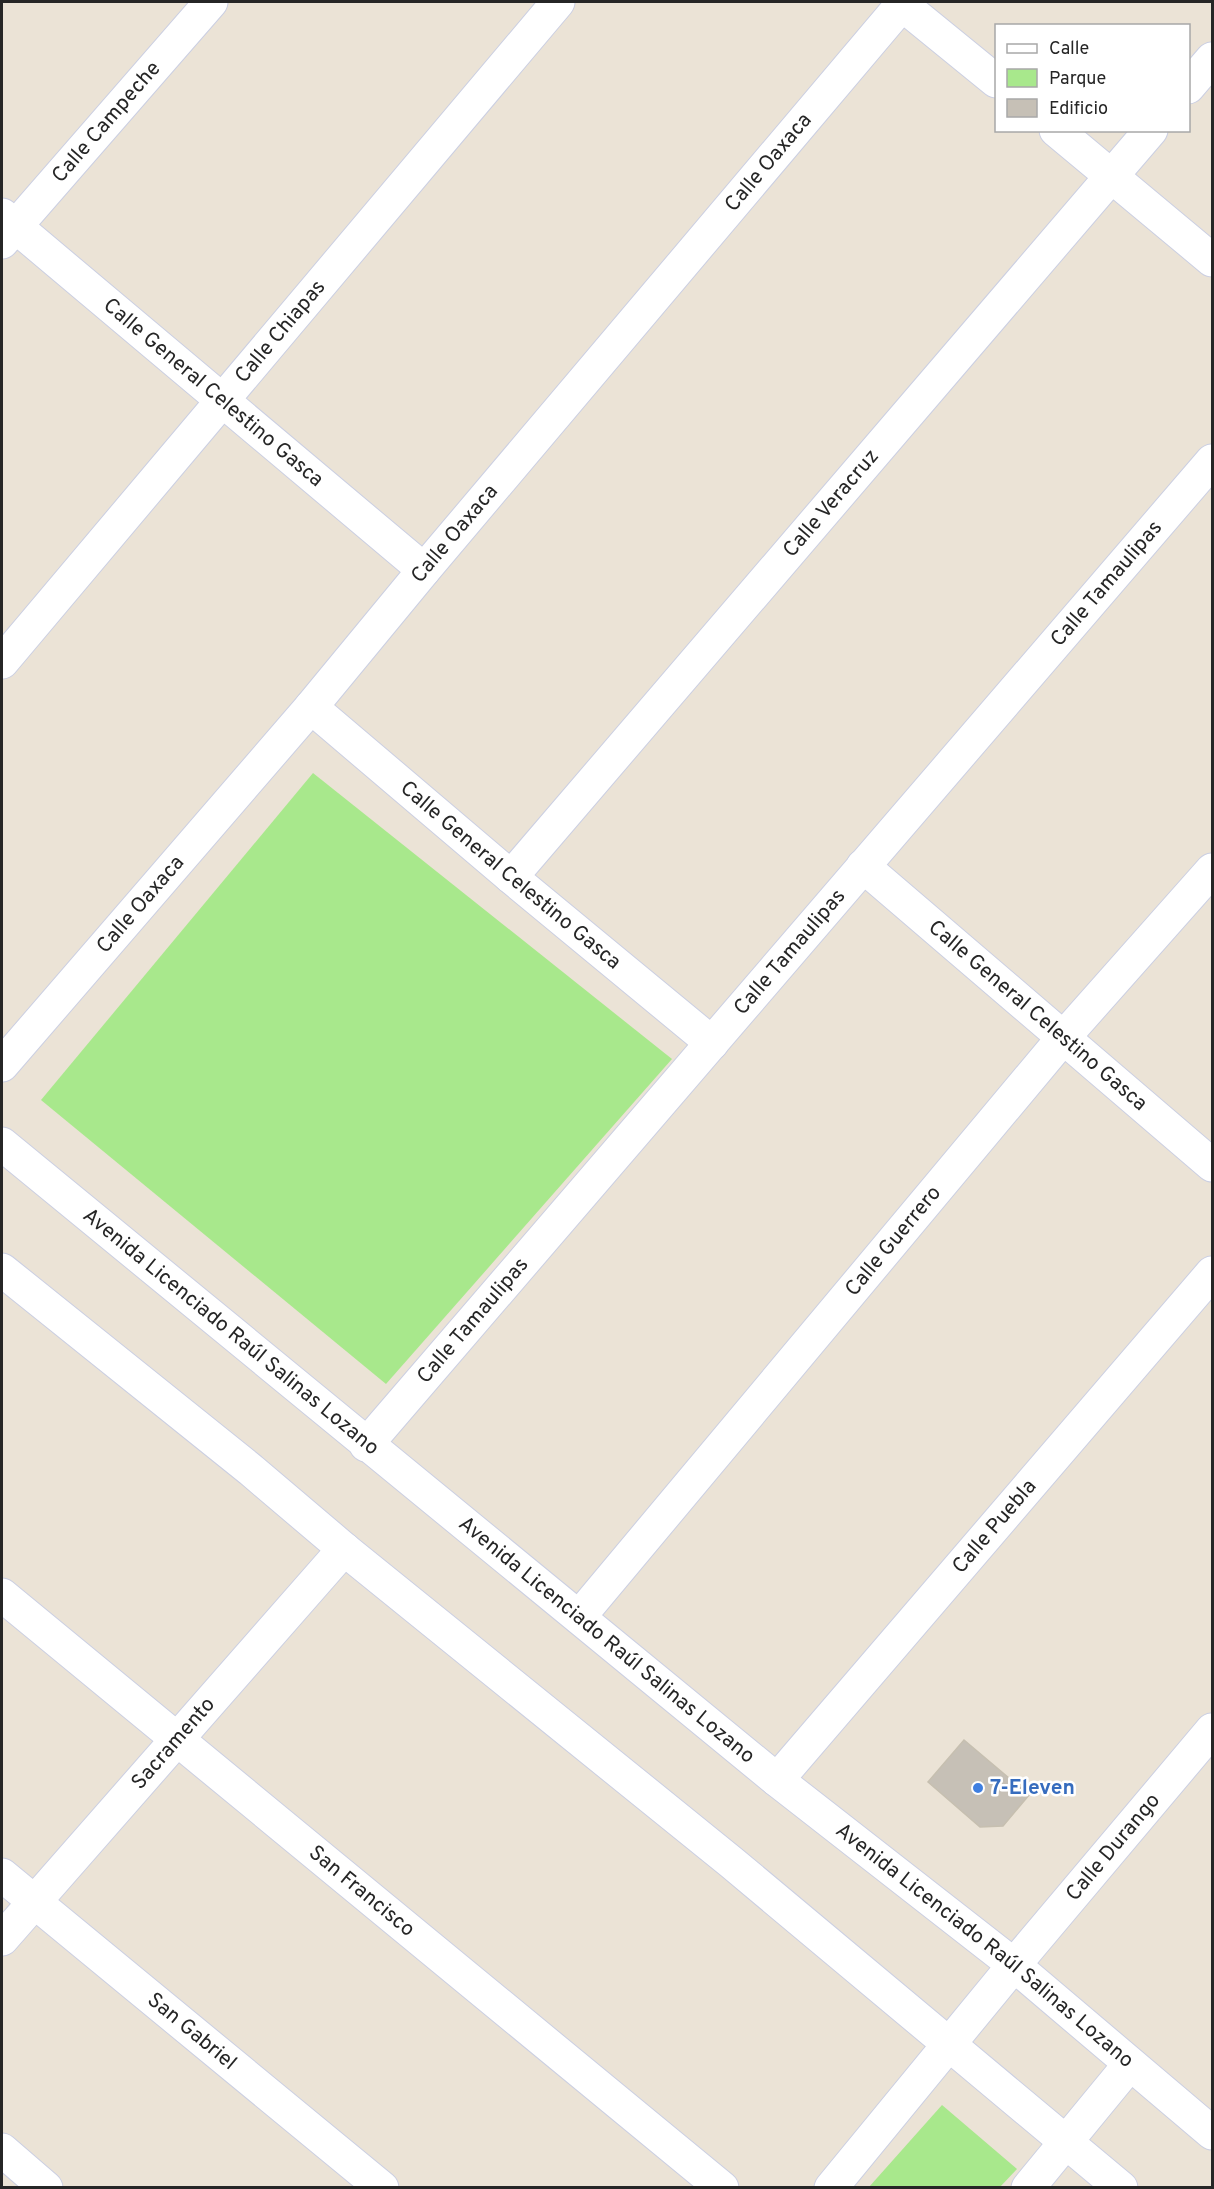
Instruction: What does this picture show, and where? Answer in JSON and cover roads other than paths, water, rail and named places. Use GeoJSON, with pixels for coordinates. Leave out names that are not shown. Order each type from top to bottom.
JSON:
{"type":"FeatureCollection","features":[{"type":"Feature","properties":{"kind":"street","name":"Calle Campeche"},"geometry":{"type":"LineString","coordinates":[[6,228],[211,2]]}},
{"type":"Feature","properties":{"kind":"street","name":"Calle Chiapas"},"geometry":{"type":"LineString","coordinates":[[2,662],[222,398],[558,2]]}},
{"type":"Feature","properties":{"kind":"street"},"geometry":{"type":"LineString","coordinates":[[902,2],[995,80]]}},
{"type":"Feature","properties":{"kind":"street","name":"Calle Oaxaca"},"geometry":{"type":"LineString","coordinates":[[2,1065],[311,707],[902,2]]}},
{"type":"Feature","properties":{"kind":"street"},"geometry":{"type":"LineString","coordinates":[[1190,85],[1212,59]]}},
{"type":"Feature","properties":{"kind":"street"},"geometry":{"type":"LineString","coordinates":[[1058,132],[1212,260]]}},
{"type":"Feature","properties":{"kind":"street","name":"Calle Veracruz"},"geometry":{"type":"LineString","coordinates":[[511,877],[1149,132]]}},
{"type":"Feature","properties":{"kind":"street","name":"Calle General Celestino Gasca"},"geometry":{"type":"LineString","coordinates":[[6,228],[222,398],[424,570]]}},
{"type":"Feature","properties":{"kind":"street","name":"Calle Tamaulipas"},"geometry":{"type":"LineString","coordinates":[[366,1445],[1212,461]]}},
{"type":"Feature","properties":{"kind":"street","name":"Calle General Celestino Gasca"},"geometry":{"type":"LineString","coordinates":[[311,707],[511,877],[712,1043]]}},
{"type":"Feature","properties":{"kind":"street","name":"Calle General Celestino Gasca"},"geometry":{"type":"LineString","coordinates":[[863,866],[1212,1165]]}},
{"type":"Feature","properties":{"kind":"street","name":"Calle Guerrero"},"geometry":{"type":"LineString","coordinates":[[579,1617],[1063,1038],[1212,870]]}},
{"type":"Feature","properties":{"kind":"street","name":"Avenida Licenciado Raúl Salinas Lozano"},"geometry":{"type":"LineString","coordinates":[[2,1144],[777,1780],[1014,1965],[1212,2133]]}},
{"type":"Feature","properties":{"kind":"street"},"geometry":{"type":"LineString","coordinates":[[2,1270],[731,1862],[950,2042],[1121,2187]]}},
{"type":"Feature","properties":{"kind":"street","name":"Calle Puebla"},"geometry":{"type":"LineString","coordinates":[[777,1780],[1212,1273]]}},
{"type":"Feature","properties":{"kind":"street","name":"Sacramento"},"geometry":{"type":"LineString","coordinates":[[2,1939],[344,1549]]}},
{"type":"Feature","properties":{"kind":"street","name":"San Francisco"},"geometry":{"type":"LineString","coordinates":[[2,1595],[722,2187]]}},
{"type":"Feature","properties":{"kind":"street","name":"Calle Durango"},"geometry":{"type":"LineString","coordinates":[[831,2187],[1212,1730]]}},
{"type":"Feature","properties":{"kind":"street","name":"San Gabriel"},"geometry":{"type":"LineString","coordinates":[[2,1875],[382,2187]]}},
{"type":"Feature","properties":{"kind":"street"},"geometry":{"type":"LineString","coordinates":[[1028,2187],[1130,2064]]}},
{"type":"Feature","properties":{"kind":"street"},"geometry":{"type":"LineString","coordinates":[[2,2150],[46,2187]]}},
{"type":"Feature","properties":{"kind":"place","name":"7-Eleven"},"geometry":{"type":"Point","coordinates":[978,1788]}}]}
